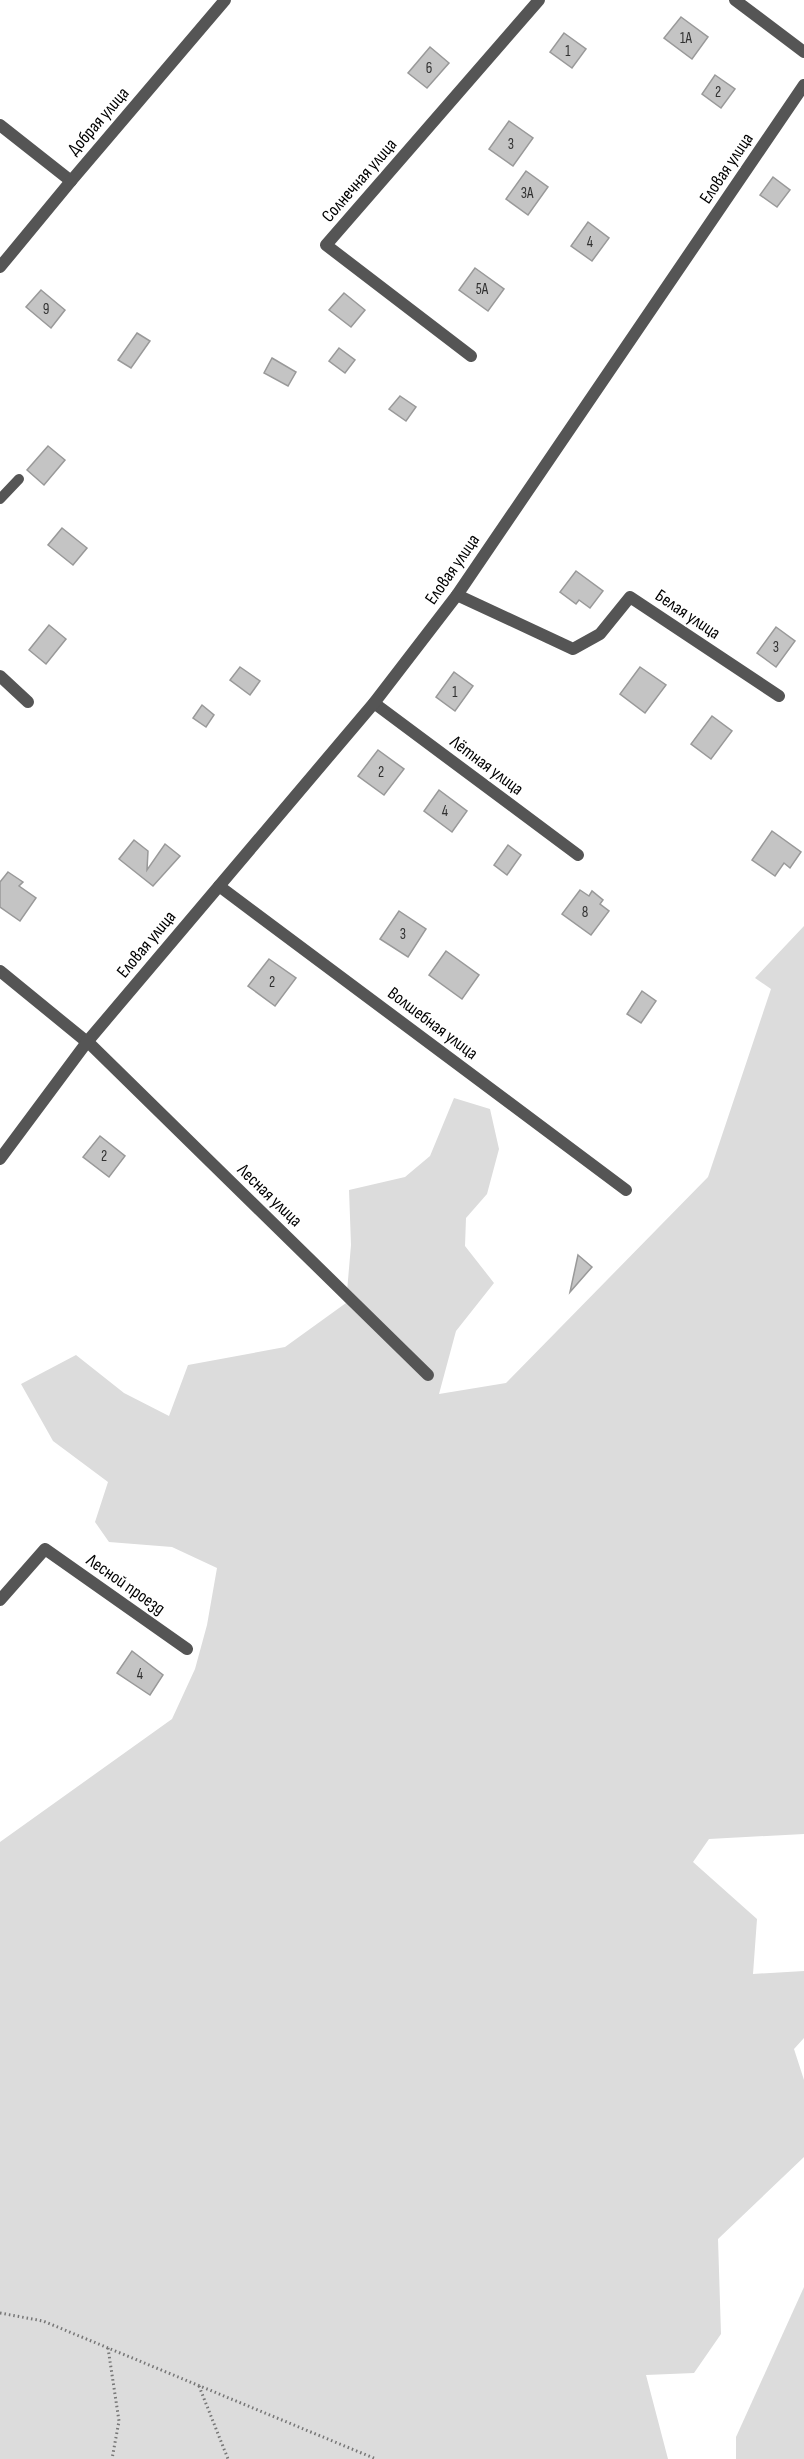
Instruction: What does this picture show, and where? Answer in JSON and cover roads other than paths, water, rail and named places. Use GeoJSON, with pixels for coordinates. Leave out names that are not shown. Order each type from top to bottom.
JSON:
{"type":"FeatureCollection","features":[{"type":"Feature","properties":{"kind":"street","name":"Добрая улица"},"geometry":{"type":"LineString","coordinates":[[0,267],[225,0]]}},
{"type":"Feature","properties":{"kind":"street","name":"Солнечная улица"},"geometry":{"type":"LineString","coordinates":[[471,356],[326,245],[539,0]]}},
{"type":"Feature","properties":{"kind":"street"},"geometry":{"type":"LineString","coordinates":[[735,0],[804,52]]}},
{"type":"Feature","properties":{"kind":"street","name":"Еловая улица"},"geometry":{"type":"LineString","coordinates":[[0,1159],[87,1042],[374,703],[457,595],[804,85]]}},
{"type":"Feature","properties":{"kind":"street"},"geometry":{"type":"LineString","coordinates":[[0,125],[71,181]]}},
{"type":"Feature","properties":{"kind":"street","name":"Белая улица"},"geometry":{"type":"LineString","coordinates":[[457,595],[573,649],[600,634],[630,597],[779,696]]}},
{"type":"Feature","properties":{"kind":"street"},"geometry":{"type":"LineString","coordinates":[[0,676],[28,702]]}},
{"type":"Feature","properties":{"kind":"street","name":"Лётная улица"},"geometry":{"type":"LineString","coordinates":[[374,703],[578,855]]}},
{"type":"Feature","properties":{"kind":"street","name":"Волшебная улица"},"geometry":{"type":"LineString","coordinates":[[219,886],[626,1190]]}},
{"type":"Feature","properties":{"kind":"street","name":"Лесная улица"},"geometry":{"type":"LineString","coordinates":[[0,970],[87,1042],[428,1375]]}},
{"type":"Feature","properties":{"kind":"street","name":"Лесной проезд"},"geometry":{"type":"LineString","coordinates":[[0,1600],[45,1549],[187,1649]]}},
{"type":"Feature","properties":{"kind":"lane"},"geometry":{"type":"LineString","coordinates":[[0,499],[19,479]]}}]}
